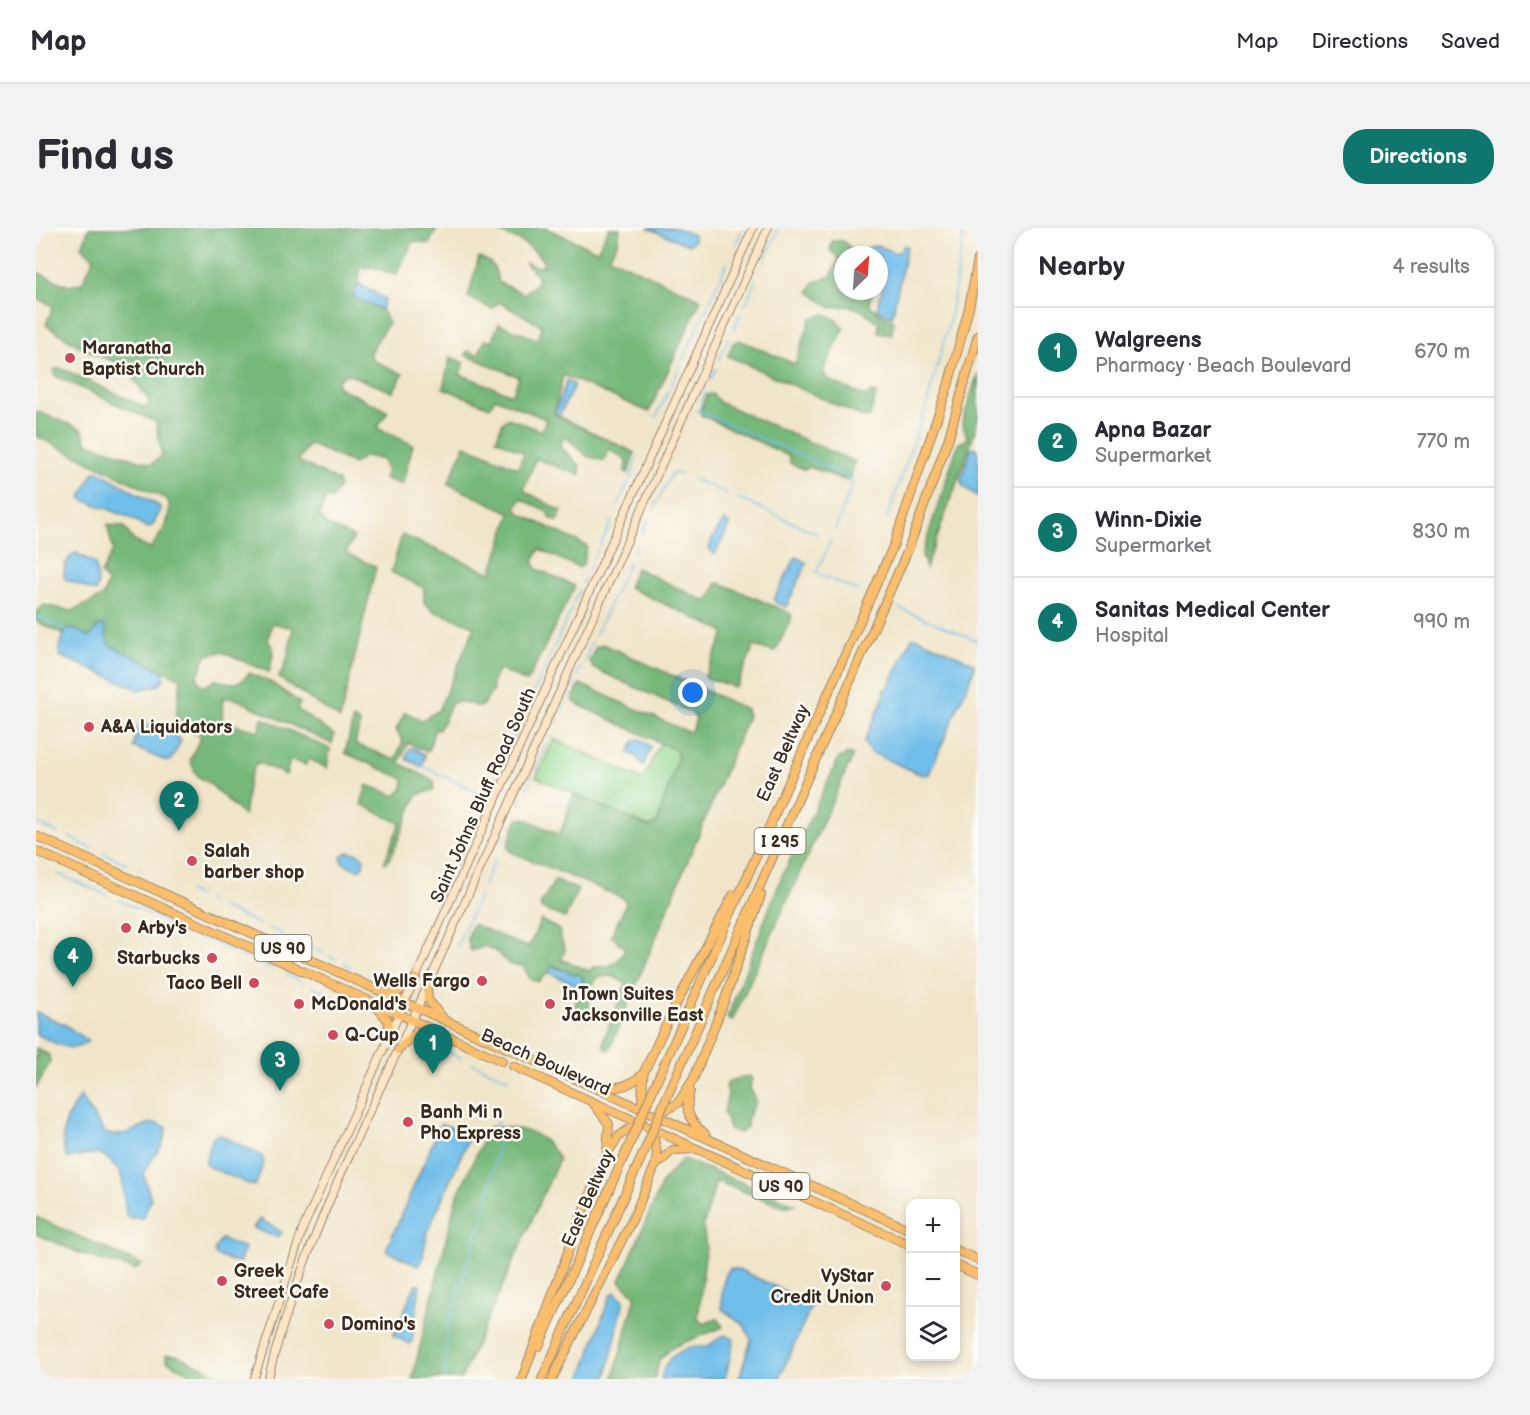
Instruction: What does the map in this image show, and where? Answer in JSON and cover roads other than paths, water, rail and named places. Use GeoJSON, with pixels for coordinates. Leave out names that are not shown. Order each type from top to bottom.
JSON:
{"type":"FeatureCollection","features":[{"type":"Feature","properties":{"kind":"highway","name":"East Beltway"},"geometry":{"type":"LineString","coordinates":[[523,1379],[631,1141],[894,544],[948,386],[969,308],[978,259]]}},
{"type":"Feature","properties":{"kind":"highway","name":"East Beltway"},"geometry":{"type":"LineString","coordinates":[[542,1379],[908,550],[948,440],[978,336]]}},
{"type":"Feature","properties":{"kind":"highway"},"geometry":{"type":"LineString","coordinates":[[593,1087],[620,1088],[644,1074],[672,1012],[766,834]]}},
{"type":"Feature","properties":{"kind":"highway","name":"US 90"},"geometry":{"type":"LineString","coordinates":[[36,836],[627,1102],[670,1136],[906,1243]]}},
{"type":"Feature","properties":{"kind":"highway"},"geometry":{"type":"LineString","coordinates":[[714,1141],[693,1124],[687,1113],[687,1100],[780,841]]}},
{"type":"Feature","properties":{"kind":"highway","name":"Beach Boulevard"},"geometry":{"type":"LineString","coordinates":[[36,851],[345,990]]}},
{"type":"Feature","properties":{"kind":"highway"},"geometry":{"type":"LineString","coordinates":[[117,887],[124,876]]}},
{"type":"Feature","properties":{"kind":"highway"},"geometry":{"type":"LineString","coordinates":[[383,993],[400,991],[416,978]]}},
{"type":"Feature","properties":{"kind":"highway"},"geometry":{"type":"LineString","coordinates":[[427,987],[428,1000],[444,1020]]}},
{"type":"Feature","properties":{"kind":"highway"},"geometry":{"type":"LineString","coordinates":[[370,1001],[388,1020],[390,1035]]}},
{"type":"Feature","properties":{"kind":"highway","name":"Beach Boulevard"},"geometry":{"type":"LineString","coordinates":[[370,1001],[502,1061]]}},
{"type":"Feature","properties":{"kind":"highway"},"geometry":{"type":"LineString","coordinates":[[398,1050],[415,1034],[442,1034]]}},
{"type":"Feature","properties":{"kind":"highway","name":"Beach Boulevard"},"geometry":{"type":"LineString","coordinates":[[513,1066],[628,1118],[649,1119]]}},
{"type":"Feature","properties":{"kind":"highway"},"geometry":{"type":"LineString","coordinates":[[552,1379],[634,1216],[655,1166],[657,1154],[649,1119],[644,1074]]}},
{"type":"Feature","properties":{"kind":"highway"},"geometry":{"type":"LineString","coordinates":[[523,1379],[581,1216],[606,1155],[619,1136],[678,1103],[693,1080]]}},
{"type":"Feature","properties":{"kind":"highway"},"geometry":{"type":"LineString","coordinates":[[592,1101],[609,1124],[606,1155]]}},
{"type":"Feature","properties":{"kind":"highway","name":"US 90"},"geometry":{"type":"LineString","coordinates":[[649,1119],[674,1123],[906,1228]]}},
{"type":"Feature","properties":{"kind":"highway"},"geometry":{"type":"LineString","coordinates":[[655,1166],[673,1150],[698,1149]]}},
{"type":"Feature","properties":{"kind":"highway"},"geometry":{"type":"LineString","coordinates":[[960,1252],[978,1260]]}},
{"type":"Feature","properties":{"kind":"highway"},"geometry":{"type":"LineString","coordinates":[[960,1267],[978,1275]]}},
{"type":"Feature","properties":{"kind":"main road","name":"Saint Johns Bluff Road South"},"geometry":{"type":"LineString","coordinates":[[254,1379],[303,1228],[753,228]]}},
{"type":"Feature","properties":{"kind":"main road","name":"Saint Johns Bluff Road South"},"geometry":{"type":"LineString","coordinates":[[268,1379],[306,1259],[363,1124],[427,987],[768,228]]}},
{"type":"Feature","properties":{"kind":"main road","name":"Beach Boulevard"},"geometry":{"type":"LineString","coordinates":[[345,990],[370,1001]]}},
{"type":"Feature","properties":{"kind":"main road","name":"Beach Boulevard"},"geometry":{"type":"LineString","coordinates":[[502,1061],[513,1066]]}},
{"type":"Feature","properties":{"kind":"water"},"geometry":{"type":"Polygon","coordinates":[[[648,228],[677,228],[693,235],[694,240],[689,245],[648,228]]]}},
{"type":"Feature","properties":{"kind":"water"},"geometry":{"type":"Polygon","coordinates":[[[903,246],[907,246],[892,317],[877,309],[879,300],[888,300],[888,250],[895,253],[901,251],[903,246]]]}},
{"type":"Feature","properties":{"kind":"water"},"geometry":{"type":"Polygon","coordinates":[[[359,284],[385,299],[381,309],[354,298],[353,294],[359,284]]]}},
{"type":"Feature","properties":{"kind":"water"},"geometry":{"type":"Polygon","coordinates":[[[567,380],[573,384],[573,388],[559,416],[555,413],[567,380]]]}},
{"type":"Feature","properties":{"kind":"water"},"geometry":{"type":"Polygon","coordinates":[[[975,447],[978,449],[978,497],[963,486],[961,480],[971,449],[975,447]]]}},
{"type":"Feature","properties":{"kind":"water"},"geometry":{"type":"Polygon","coordinates":[[[98,471],[159,506],[161,510],[152,526],[148,528],[129,517],[83,500],[81,497],[94,472],[98,471]]]}},
{"type":"Feature","properties":{"kind":"water"},"geometry":{"type":"Polygon","coordinates":[[[724,520],[730,524],[715,554],[709,550],[711,541],[724,520]]]}},
{"type":"Feature","properties":{"kind":"water"},"geometry":{"type":"Polygon","coordinates":[[[76,553],[95,563],[98,581],[96,592],[65,579],[66,564],[76,553]]]}},
{"type":"Feature","properties":{"kind":"water"},"geometry":{"type":"Polygon","coordinates":[[[796,557],[807,563],[786,607],[775,602],[774,599],[796,557]]]}},
{"type":"Feature","properties":{"kind":"water"},"geometry":{"type":"Polygon","coordinates":[[[104,625],[109,645],[163,671],[164,678],[159,685],[140,690],[60,656],[59,648],[66,630],[74,629],[90,637],[99,626],[104,625]]]}},
{"type":"Feature","properties":{"kind":"water"},"geometry":{"type":"Polygon","coordinates":[[[912,638],[918,638],[974,663],[974,670],[929,774],[922,775],[870,752],[864,742],[885,694],[883,690],[888,688],[912,638]]]}},
{"type":"Feature","properties":{"kind":"water"},"geometry":{"type":"Polygon","coordinates":[[[144,722],[181,741],[168,762],[133,747],[140,723],[144,722]]]}},
{"type":"Feature","properties":{"kind":"water"},"geometry":{"type":"Polygon","coordinates":[[[640,739],[651,747],[643,766],[637,757],[629,753],[634,741],[640,739]]]}},
{"type":"Feature","properties":{"kind":"water"},"geometry":{"type":"Polygon","coordinates":[[[413,748],[425,755],[422,767],[406,759],[409,749],[413,748]]]}},
{"type":"Feature","properties":{"kind":"water"},"geometry":{"type":"Polygon","coordinates":[[[348,852],[357,853],[364,858],[362,868],[358,870],[342,862],[341,856],[348,852]]]}},
{"type":"Feature","properties":{"kind":"water"},"geometry":{"type":"Polygon","coordinates":[[[551,966],[581,976],[583,979],[580,987],[549,973],[551,966]]]}},
{"type":"Feature","properties":{"kind":"water"},"geometry":{"type":"Polygon","coordinates":[[[36,1012],[64,1024],[88,1041],[76,1047],[69,1047],[56,1044],[36,1034],[36,1012]]]}},
{"type":"Feature","properties":{"kind":"water"},"geometry":{"type":"Polygon","coordinates":[[[80,1096],[105,1133],[124,1134],[151,1124],[167,1128],[162,1145],[143,1173],[151,1199],[143,1218],[128,1218],[126,1215],[122,1178],[119,1170],[106,1157],[99,1153],[67,1158],[63,1134],[71,1111],[80,1096]]]}},
{"type":"Feature","properties":{"kind":"water"},"geometry":{"type":"Polygon","coordinates":[[[441,1124],[453,1128],[468,1140],[427,1233],[422,1262],[418,1266],[386,1250],[441,1124]]]}},
{"type":"Feature","properties":{"kind":"water"},"geometry":{"type":"Polygon","coordinates":[[[219,1134],[262,1156],[264,1163],[256,1184],[253,1186],[209,1167],[205,1162],[213,1137],[219,1134]]]}},
{"type":"Feature","properties":{"kind":"water"},"geometry":{"type":"Polygon","coordinates":[[[260,1219],[282,1232],[278,1238],[253,1228],[260,1219]]]}},
{"type":"Feature","properties":{"kind":"water"},"geometry":{"type":"Polygon","coordinates":[[[221,1239],[245,1248],[239,1263],[217,1256],[214,1251],[221,1239]]]}},
{"type":"Feature","properties":{"kind":"water"},"geometry":{"type":"Polygon","coordinates":[[[730,1268],[740,1270],[812,1304],[779,1379],[739,1379],[751,1340],[744,1325],[722,1309],[723,1287],[730,1268]]]}},
{"type":"Feature","properties":{"kind":"water"},"geometry":{"type":"Polygon","coordinates":[[[416,1284],[420,1285],[410,1344],[393,1336],[416,1284]]]}},
{"type":"Feature","properties":{"kind":"water"},"geometry":{"type":"Polygon","coordinates":[[[615,1292],[624,1300],[606,1379],[581,1379],[610,1296],[615,1292]]]}},
{"type":"Feature","properties":{"kind":"water"},"geometry":{"type":"Polygon","coordinates":[[[724,1335],[734,1339],[725,1379],[661,1379],[665,1365],[673,1356],[689,1347],[706,1347],[724,1335]]]}},
{"type":"Feature","properties":{"kind":"waterway"},"geometry":{"type":"LineString","coordinates":[[735,245],[743,228]]}},
{"type":"Feature","properties":{"kind":"waterway"},"geometry":{"type":"LineString","coordinates":[[764,262],[779,228]]}},
{"type":"Feature","properties":{"kind":"waterway"},"geometry":{"type":"LineString","coordinates":[[887,518],[927,404],[949,323],[965,228]]}},
{"type":"Feature","properties":{"kind":"waterway"},"geometry":{"type":"LineString","coordinates":[[683,360],[727,263]]}},
{"type":"Feature","properties":{"kind":"waterway"},"geometry":{"type":"LineString","coordinates":[[745,305],[756,279]]}},
{"type":"Feature","properties":{"kind":"waterway"},"geometry":{"type":"LineString","coordinates":[[734,329],[740,314]]}},
{"type":"Feature","properties":{"kind":"waterway"},"geometry":{"type":"LineString","coordinates":[[719,360],[729,338]]}},
{"type":"Feature","properties":{"kind":"waterway"},"geometry":{"type":"LineString","coordinates":[[671,385],[681,365]]}},
{"type":"Feature","properties":{"kind":"waterway"},"geometry":{"type":"LineString","coordinates":[[710,381],[716,369]]}},
{"type":"Feature","properties":{"kind":"waterway"},"geometry":{"type":"LineString","coordinates":[[656,417],[669,390]]}},
{"type":"Feature","properties":{"kind":"waterway"},"geometry":{"type":"LineString","coordinates":[[696,411],[699,411],[705,392]]}},
{"type":"Feature","properties":{"kind":"waterway"},"geometry":{"type":"LineString","coordinates":[[699,411],[847,476],[853,483],[835,530]]}},
{"type":"Feature","properties":{"kind":"waterway"},"geometry":{"type":"LineString","coordinates":[[630,478],[637,459]]}},
{"type":"Feature","properties":{"kind":"waterway"},"geometry":{"type":"LineString","coordinates":[[653,510],[672,473],[681,474]]}},
{"type":"Feature","properties":{"kind":"waterway"},"geometry":{"type":"LineString","coordinates":[[693,479],[728,494]]}},
{"type":"Feature","properties":{"kind":"waterway"},"geometry":{"type":"LineString","coordinates":[[618,505],[628,483]]}},
{"type":"Feature","properties":{"kind":"waterway"},"geometry":{"type":"LineString","coordinates":[[738,498],[818,534]]}},
{"type":"Feature","properties":{"kind":"waterway"},"geometry":{"type":"LineString","coordinates":[[600,546],[612,520]]}},
{"type":"Feature","properties":{"kind":"waterway"},"geometry":{"type":"LineString","coordinates":[[642,534],[648,520]]}},
{"type":"Feature","properties":{"kind":"waterway"},"geometry":{"type":"LineString","coordinates":[[831,540],[816,573],[858,591]]}},
{"type":"Feature","properties":{"kind":"waterway"},"geometry":{"type":"LineString","coordinates":[[634,551],[637,545]]}},
{"type":"Feature","properties":{"kind":"waterway"},"geometry":{"type":"LineString","coordinates":[[593,559],[597,551]]}},
{"type":"Feature","properties":{"kind":"waterway"},"geometry":{"type":"LineString","coordinates":[[625,572],[629,562]]}},
{"type":"Feature","properties":{"kind":"waterway"},"geometry":{"type":"LineString","coordinates":[[588,570],[591,564]]}},
{"type":"Feature","properties":{"kind":"waterway"},"geometry":{"type":"LineString","coordinates":[[596,634],[623,576]]}},
{"type":"Feature","properties":{"kind":"waterway"},"geometry":{"type":"LineString","coordinates":[[582,584],[585,578]]}},
{"type":"Feature","properties":{"kind":"waterway"},"geometry":{"type":"LineString","coordinates":[[574,602],[580,589]]}},
{"type":"Feature","properties":{"kind":"waterway"},"geometry":{"type":"LineString","coordinates":[[493,782],[572,608]]}},
{"type":"Feature","properties":{"kind":"waterway"},"geometry":{"type":"LineString","coordinates":[[899,608],[978,641]]}},
{"type":"Feature","properties":{"kind":"waterway"},"geometry":{"type":"LineString","coordinates":[[36,616],[66,630]]}},
{"type":"Feature","properties":{"kind":"waterway"},"geometry":{"type":"LineString","coordinates":[[584,662],[592,642]]}},
{"type":"Feature","properties":{"kind":"waterway"},"geometry":{"type":"LineString","coordinates":[[577,676],[581,667]]}},
{"type":"Feature","properties":{"kind":"waterway"},"geometry":{"type":"LineString","coordinates":[[561,712],[575,681]]}},
{"type":"Feature","properties":{"kind":"waterway"},"geometry":{"type":"LineString","coordinates":[[557,722],[559,718]]}},
{"type":"Feature","properties":{"kind":"waterway"},"geometry":{"type":"LineString","coordinates":[[535,771],[547,743]]}},
{"type":"Feature","properties":{"kind":"waterway"},"geometry":{"type":"LineString","coordinates":[[422,766],[478,792]]}},
{"type":"Feature","properties":{"kind":"waterway"},"geometry":{"type":"LineString","coordinates":[[527,789],[532,776]]}},
{"type":"Feature","properties":{"kind":"waterway"},"geometry":{"type":"LineString","coordinates":[[475,823],[489,792]]}},
{"type":"Feature","properties":{"kind":"waterway"},"geometry":{"type":"LineString","coordinates":[[520,804],[523,796]]}},
{"type":"Feature","properties":{"kind":"waterway"},"geometry":{"type":"LineString","coordinates":[[36,823],[58,833]]}},
{"type":"Feature","properties":{"kind":"waterway"},"geometry":{"type":"LineString","coordinates":[[469,837],[472,830]]}},
{"type":"Feature","properties":{"kind":"waterway"},"geometry":{"type":"LineString","coordinates":[[503,841],[506,834]]}},
{"type":"Feature","properties":{"kind":"waterway"},"geometry":{"type":"LineString","coordinates":[[69,837],[93,849]]}},
{"type":"Feature","properties":{"kind":"waterway"},"geometry":{"type":"LineString","coordinates":[[462,854],[465,846]]}},
{"type":"Feature","properties":{"kind":"waterway"},"geometry":{"type":"LineString","coordinates":[[103,853],[127,864]]}},
{"type":"Feature","properties":{"kind":"waterway"},"geometry":{"type":"LineString","coordinates":[[483,886],[495,859]]}},
{"type":"Feature","properties":{"kind":"waterway"},"geometry":{"type":"LineString","coordinates":[[454,869],[457,864]]}},
{"type":"Feature","properties":{"kind":"waterway"},"geometry":{"type":"LineString","coordinates":[[58,874],[107,895]]}},
{"type":"Feature","properties":{"kind":"waterway"},"geometry":{"type":"LineString","coordinates":[[427,928],[447,885]]}},
{"type":"Feature","properties":{"kind":"waterway"},"geometry":{"type":"LineString","coordinates":[[188,891],[198,896]]}},
{"type":"Feature","properties":{"kind":"waterway"},"geometry":{"type":"LineString","coordinates":[[457,946],[480,894]]}},
{"type":"Feature","properties":{"kind":"waterway"},"geometry":{"type":"LineString","coordinates":[[118,900],[190,932]]}},
{"type":"Feature","properties":{"kind":"waterway"},"geometry":{"type":"LineString","coordinates":[[219,906],[259,924]]}},
{"type":"Feature","properties":{"kind":"waterway"},"geometry":{"type":"LineString","coordinates":[[269,928],[283,934]]}},
{"type":"Feature","properties":{"kind":"waterway"},"geometry":{"type":"LineString","coordinates":[[200,937],[247,958]]}},
{"type":"Feature","properties":{"kind":"waterway"},"geometry":{"type":"LineString","coordinates":[[418,944],[421,939]]}},
{"type":"Feature","properties":{"kind":"waterway"},"geometry":{"type":"LineString","coordinates":[[298,940],[323,953]]}},
{"type":"Feature","properties":{"kind":"waterway"},"geometry":{"type":"LineString","coordinates":[[330,957],[337,959]]}},
{"type":"Feature","properties":{"kind":"waterway"},"geometry":{"type":"LineString","coordinates":[[344,963],[351,967]]}},
{"type":"Feature","properties":{"kind":"waterway"},"geometry":{"type":"LineString","coordinates":[[261,965],[272,969]]}},
{"type":"Feature","properties":{"kind":"waterway"},"geometry":{"type":"LineString","coordinates":[[287,975],[302,982]]}},
{"type":"Feature","properties":{"kind":"waterway"},"geometry":{"type":"LineString","coordinates":[[313,987],[346,1003]]}},
{"type":"Feature","properties":{"kind":"waterway"},"geometry":{"type":"LineString","coordinates":[[431,1045],[461,1058]]}},
{"type":"Feature","properties":{"kind":"waterway"},"geometry":{"type":"LineString","coordinates":[[472,1063],[508,1079]]}},
{"type":"Feature","properties":{"kind":"waterway"},"geometry":{"type":"LineString","coordinates":[[445,1379],[447,1328],[488,1201],[500,1132],[494,1113]]}},
{"type":"Feature","properties":{"kind":"place","name":"Maranatha Baptist Church"},"geometry":{"type":"Point","coordinates":[70,358]}},
{"type":"Feature","properties":{"kind":"place","name":"A&A Liquidators"},"geometry":{"type":"Point","coordinates":[89,727]}},
{"type":"Feature","properties":{"kind":"place","name":"Apna Bazar"},"geometry":{"type":"Point","coordinates":[179,831]}},
{"type":"Feature","properties":{"kind":"place","name":"Salah barber shop"},"geometry":{"type":"Point","coordinates":[192,861]}},
{"type":"Feature","properties":{"kind":"place","name":"Arby's"},"geometry":{"type":"Point","coordinates":[126,928]}},
{"type":"Feature","properties":{"kind":"place","name":"Starbucks"},"geometry":{"type":"Point","coordinates":[212,958]}},
{"type":"Feature","properties":{"kind":"place","name":"Wells Fargo"},"geometry":{"type":"Point","coordinates":[482,981]}},
{"type":"Feature","properties":{"kind":"place","name":"Taco Bell"},"geometry":{"type":"Point","coordinates":[254,983]}},
{"type":"Feature","properties":{"kind":"place","name":"Sanitas Medical Center"},"geometry":{"type":"Point","coordinates":[73,987]}},
{"type":"Feature","properties":{"kind":"place","name":"McDonald's"},"geometry":{"type":"Point","coordinates":[299,1004]}},
{"type":"Feature","properties":{"kind":"place","name":"InTown Suites Jacksonville East"},"geometry":{"type":"Point","coordinates":[550,1004]}},
{"type":"Feature","properties":{"kind":"place","name":"Q-Cup"},"geometry":{"type":"Point","coordinates":[333,1035]}},
{"type":"Feature","properties":{"kind":"place","name":"Walgreens"},"geometry":{"type":"Point","coordinates":[433,1074]}},
{"type":"Feature","properties":{"kind":"place","name":"Winn-Dixie"},"geometry":{"type":"Point","coordinates":[280,1091]}},
{"type":"Feature","properties":{"kind":"place","name":"Banh Mi n Pho Express"},"geometry":{"type":"Point","coordinates":[408,1122]}},
{"type":"Feature","properties":{"kind":"place","name":"Greek Street Cafe"},"geometry":{"type":"Point","coordinates":[222,1281]}},
{"type":"Feature","properties":{"kind":"place","name":"VyStar Credit Union"},"geometry":{"type":"Point","coordinates":[886,1286]}},
{"type":"Feature","properties":{"kind":"place","name":"Domino's"},"geometry":{"type":"Point","coordinates":[329,1324]}}]}
